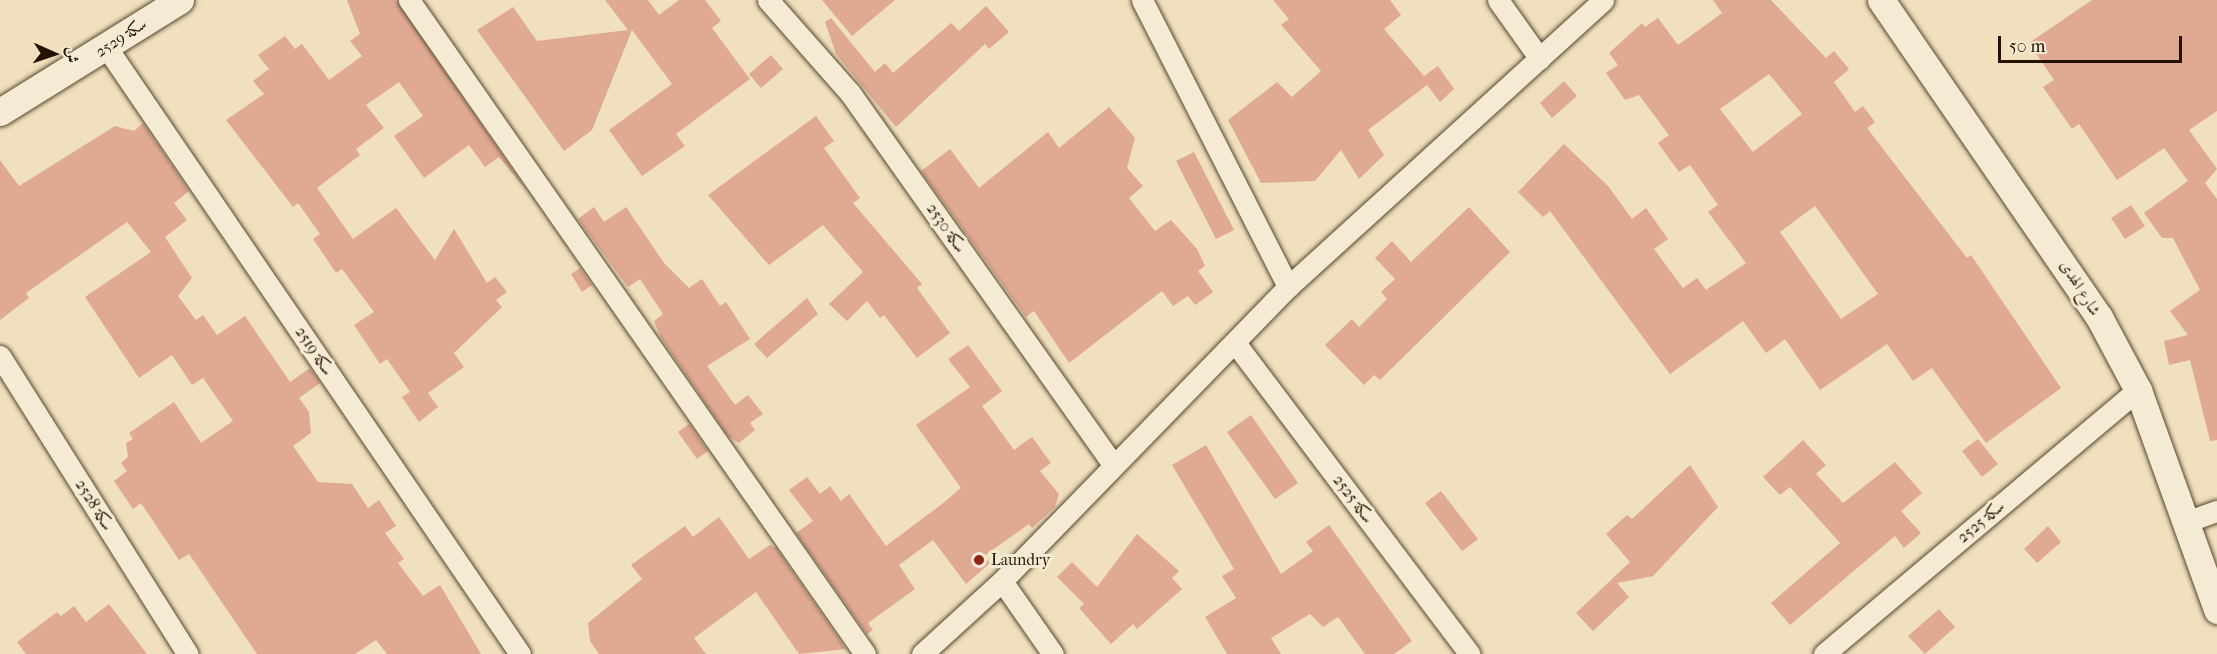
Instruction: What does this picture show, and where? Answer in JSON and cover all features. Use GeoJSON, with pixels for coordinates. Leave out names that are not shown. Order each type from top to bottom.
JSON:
{"type":"FeatureCollection","features":[{"type":"Feature","properties":{"kind":"street","name":"سكة 2529"},"geometry":{"type":"LineString","coordinates":[[0,112],[107,48],[180,0]]}},
{"type":"Feature","properties":{"kind":"street"},"geometry":{"type":"LineString","coordinates":[[409,0],[865,654]]}},
{"type":"Feature","properties":{"kind":"street","name":"سكة 2530"},"geometry":{"type":"LineString","coordinates":[[768,0],[850,93],[1113,465]]}},
{"type":"Feature","properties":{"kind":"street"},"geometry":{"type":"LineString","coordinates":[[1142,0],[1288,287]]}},
{"type":"Feature","properties":{"kind":"street"},"geometry":{"type":"LineString","coordinates":[[1498,0],[1540,59]]}},
{"type":"Feature","properties":{"kind":"street"},"geometry":{"type":"LineString","coordinates":[[922,654],[1002,581],[1113,465],[1236,344],[1288,287],[1603,0]]}},
{"type":"Feature","properties":{"kind":"street","name":"شارع الهدى"},"geometry":{"type":"LineString","coordinates":[[1881,0],[2051,240],[2138,390],[2217,610]]}},
{"type":"Feature","properties":{"kind":"street","name":"سكة 2519"},"geometry":{"type":"LineString","coordinates":[[107,48],[520,654]]}},
{"type":"Feature","properties":{"kind":"street","name":"سكة 2525"},"geometry":{"type":"LineString","coordinates":[[1236,344],[1470,654]]}},
{"type":"Feature","properties":{"kind":"street","name":"سكة 2528"},"geometry":{"type":"LineString","coordinates":[[0,356],[188,654]]}},
{"type":"Feature","properties":{"kind":"street","name":"سكة 2525"},"geometry":{"type":"LineString","coordinates":[[1824,654],[2138,390]]}},
{"type":"Feature","properties":{"kind":"street"},"geometry":{"type":"LineString","coordinates":[[2186,522],[2217,511]]}},
{"type":"Feature","properties":{"kind":"street"},"geometry":{"type":"LineString","coordinates":[[1002,581],[1053,654]]}},
{"type":"Feature","properties":{"kind":"building"},"geometry":{"type":"Polygon","coordinates":[[[347,0],[396,0],[527,191],[499,157],[485,167],[469,145],[424,178],[394,136],[423,116],[399,82],[366,105],[384,128],[356,149],[360,155],[317,188],[353,239],[396,208],[435,260],[454,229],[487,283],[495,277],[507,292],[496,300],[502,307],[454,353],[464,367],[428,393],[438,407],[419,422],[402,397],[410,392],[387,359],[380,364],[354,325],[374,312],[342,269],[336,273],[313,239],[320,234],[298,203],[293,207],[226,120],[264,94],[253,81],[269,69],[258,55],[285,36],[295,49],[302,44],[329,80],[362,56],[350,41],[360,34],[347,0]]]}},
{"type":"Feature","properties":{"kind":"building"},"geometry":{"type":"Polygon","coordinates":[[[605,0],[648,0],[659,15],[679,0],[705,0],[721,21],[712,28],[750,79],[676,134],[685,146],[642,176],[609,130],[672,84],[632,30],[592,130],[564,151],[477,30],[513,7],[537,41],[628,30],[605,0]]]}},
{"type":"Feature","properties":{"kind":"building"},"geometry":{"type":"Polygon","coordinates":[[[822,0],[895,0],[852,36],[822,0]]]}},
{"type":"Feature","properties":{"kind":"building"},"geometry":{"type":"Polygon","coordinates":[[[1273,0],[1390,0],[1401,15],[1384,29],[1424,76],[1438,66],[1454,89],[1440,102],[1427,85],[1368,130],[1384,155],[1359,179],[1341,150],[1315,181],[1261,183],[1228,120],[1277,82],[1292,97],[1321,71],[1281,25],[1289,19],[1273,0]]]}},
{"type":"Feature","properties":{"kind":"building"},"geometry":{"type":"Polygon","coordinates":[[[1713,0],[1771,0],[1826,58],[1834,51],[1849,69],[1834,82],[1855,112],[1863,106],[1875,122],[1867,128],[1967,258],[1971,255],[2061,388],[1986,443],[1932,368],[1913,381],[1887,344],[1820,390],[1785,339],[1766,353],[1743,321],[1670,374],[1550,211],[1543,217],[1518,192],[1564,144],[1608,186],[1632,219],[1646,208],[1668,239],[1654,249],[1683,288],[1697,278],[1706,290],[1746,263],[1708,212],[1718,205],[1690,165],[1679,172],[1658,143],[1669,135],[1639,95],[1625,100],[1606,73],[1618,65],[1609,53],[1642,23],[1645,27],[1658,18],[1678,45],[1722,13],[1713,0]],[[1769,74],[1720,109],[1753,152],[1802,114],[1769,74]],[[1815,206],[1780,232],[1841,319],[1878,294],[1815,206]]]}},
{"type":"Feature","properties":{"kind":"building"},"geometry":{"type":"Polygon","coordinates":[[[2092,0],[2217,0],[2217,111],[2189,130],[2217,169],[2205,183],[2217,199],[2217,440],[2210,441],[2190,360],[2169,365],[2164,341],[2188,335],[2170,311],[2200,290],[2173,238],[2162,238],[2144,213],[2188,181],[2164,148],[2117,180],[2079,124],[2072,129],[2043,87],[2054,80],[2029,43],[2092,0]]]}},
{"type":"Feature","properties":{"kind":"building"},"geometry":{"type":"Polygon","coordinates":[[[986,6],[1009,32],[989,49],[985,44],[896,127],[836,54],[825,22],[831,18],[875,72],[885,63],[893,73],[951,23],[959,31],[986,6]]]}},
{"type":"Feature","properties":{"kind":"building"},"geometry":{"type":"Polygon","coordinates":[[[771,55],[783,69],[761,88],[749,74],[771,55]]]}},
{"type":"Feature","properties":{"kind":"building"},"geometry":{"type":"Polygon","coordinates":[[[1564,81],[1577,96],[1552,118],[1540,103],[1564,81]]]}},
{"type":"Feature","properties":{"kind":"building"},"geometry":{"type":"Polygon","coordinates":[[[1109,107],[1135,138],[1127,168],[1143,186],[1129,198],[1155,231],[1171,220],[1197,249],[1205,266],[1198,271],[1213,292],[1195,305],[1188,296],[1173,306],[1162,291],[1069,363],[1034,311],[1026,317],[921,171],[950,149],[979,188],[1048,132],[1059,148],[1109,107]]]}},
{"type":"Feature","properties":{"kind":"building"},"geometry":{"type":"Polygon","coordinates":[[[816,116],[834,141],[824,148],[860,198],[853,203],[922,284],[917,288],[950,333],[917,358],[884,315],[880,318],[867,301],[847,321],[829,304],[863,272],[823,225],[769,265],[708,195],[816,116]]]}},
{"type":"Feature","properties":{"kind":"building"},"geometry":{"type":"Polygon","coordinates":[[[143,123],[189,191],[174,203],[187,220],[165,237],[192,278],[178,296],[196,320],[203,315],[217,335],[245,316],[290,382],[310,368],[320,383],[299,398],[309,412],[311,433],[293,446],[318,482],[352,484],[368,508],[379,500],[396,526],[385,533],[404,559],[398,563],[423,596],[440,585],[481,654],[387,654],[376,640],[355,654],[257,654],[189,554],[179,560],[141,503],[133,509],[114,481],[127,471],[121,463],[128,457],[126,443],[133,439],[129,433],[174,402],[201,443],[233,421],[203,378],[192,385],[172,355],[139,378],[85,297],[151,252],[127,222],[26,293],[29,298],[0,320],[0,160],[19,186],[115,126],[134,131],[143,123]]]}},
{"type":"Feature","properties":{"kind":"building"},"geometry":{"type":"Polygon","coordinates":[[[1194,152],[1234,230],[1216,239],[1176,161],[1194,152]]]}},
{"type":"Feature","properties":{"kind":"building"},"geometry":{"type":"Polygon","coordinates":[[[2131,205],[2145,226],[2125,239],[2111,218],[2131,205]]]}},
{"type":"Feature","properties":{"kind":"building"},"geometry":{"type":"Polygon","coordinates":[[[594,207],[604,222],[626,207],[664,263],[689,288],[702,279],[720,306],[726,302],[750,339],[707,366],[735,405],[748,395],[763,414],[750,423],[755,430],[739,443],[729,437],[661,338],[654,321],[663,314],[640,279],[628,287],[578,219],[594,207]]]}},
{"type":"Feature","properties":{"kind":"building"},"geometry":{"type":"Polygon","coordinates":[[[1469,207],[1510,252],[1380,380],[1374,375],[1364,385],[1325,345],[1352,319],[1359,327],[1387,299],[1381,292],[1395,279],[1375,258],[1392,241],[1411,262],[1469,207]]]}},
{"type":"Feature","properties":{"kind":"building"},"geometry":{"type":"Polygon","coordinates":[[[580,268],[592,285],[582,292],[571,274],[580,268]]]}},
{"type":"Feature","properties":{"kind":"building"},"geometry":{"type":"Polygon","coordinates":[[[807,298],[818,314],[767,358],[754,344],[807,298]]]}},
{"type":"Feature","properties":{"kind":"building"},"geometry":{"type":"Polygon","coordinates":[[[968,345],[1002,391],[982,406],[1014,450],[1032,437],[1051,463],[1040,471],[1059,494],[1055,507],[1032,528],[1029,524],[984,556],[990,563],[966,584],[933,540],[899,565],[915,589],[868,623],[873,630],[867,634],[796,533],[813,521],[789,490],[807,477],[820,494],[830,486],[841,501],[849,494],[886,546],[942,504],[961,488],[916,425],[970,387],[948,359],[968,345]]]}},
{"type":"Feature","properties":{"kind":"building"},"geometry":{"type":"Polygon","coordinates":[[[1251,415],[1298,483],[1275,499],[1227,432],[1251,415]]]}},
{"type":"Feature","properties":{"kind":"building"},"geometry":{"type":"Polygon","coordinates":[[[689,424],[708,451],[697,459],[678,432],[689,424]]]}},
{"type":"Feature","properties":{"kind":"building"},"geometry":{"type":"Polygon","coordinates":[[[1978,439],[1998,464],[1982,477],[1962,451],[1978,439]]]}},
{"type":"Feature","properties":{"kind":"building"},"geometry":{"type":"Polygon","coordinates":[[[1803,440],[1826,465],[1816,474],[1843,503],[1895,462],[1922,493],[1901,511],[1921,533],[1904,548],[1895,536],[1790,625],[1771,603],[1840,543],[1790,487],[1780,495],[1763,477],[1803,440]]]}},
{"type":"Feature","properties":{"kind":"building"},"geometry":{"type":"Polygon","coordinates":[[[1206,445],[1281,574],[1313,551],[1306,542],[1329,525],[1412,641],[1394,654],[1365,654],[1338,617],[1323,627],[1310,614],[1271,638],[1281,654],[1227,654],[1205,617],[1236,598],[1222,576],[1234,569],[1172,465],[1206,445]]]}},
{"type":"Feature","properties":{"kind":"building"},"geometry":{"type":"Polygon","coordinates":[[[1690,465],[1718,507],[1653,576],[1617,583],[1629,597],[1593,631],[1576,613],[1630,562],[1606,534],[1627,515],[1632,519],[1690,465]]]}},
{"type":"Feature","properties":{"kind":"building"},"geometry":{"type":"Polygon","coordinates":[[[1441,491],[1478,539],[1462,551],[1425,503],[1441,491]]]}},
{"type":"Feature","properties":{"kind":"building"},"geometry":{"type":"Polygon","coordinates":[[[719,517],[749,559],[770,545],[776,548],[846,649],[799,654],[756,592],[694,638],[706,654],[599,654],[590,641],[588,623],[642,579],[631,565],[685,526],[693,537],[719,517]]]}},
{"type":"Feature","properties":{"kind":"building"},"geometry":{"type":"Polygon","coordinates":[[[2048,526],[2061,542],[2037,563],[2024,549],[2048,526]]]}},
{"type":"Feature","properties":{"kind":"building"},"geometry":{"type":"Polygon","coordinates":[[[1137,534],[1179,571],[1172,578],[1182,589],[1137,629],[1133,624],[1111,644],[1079,608],[1084,604],[1057,577],[1072,562],[1097,587],[1137,534]]]}},
{"type":"Feature","properties":{"kind":"building"},"geometry":{"type":"Polygon","coordinates":[[[109,604],[147,654],[26,654],[17,642],[57,612],[61,616],[74,606],[86,622],[109,604]]]}},
{"type":"Feature","properties":{"kind":"building"},"geometry":{"type":"Polygon","coordinates":[[[1939,609],[1955,627],[1925,654],[1908,636],[1939,609]]]}},
{"type":"Feature","properties":{"kind":"place","name":"Laundry"},"geometry":{"type":"Point","coordinates":[979,560]}}]}
